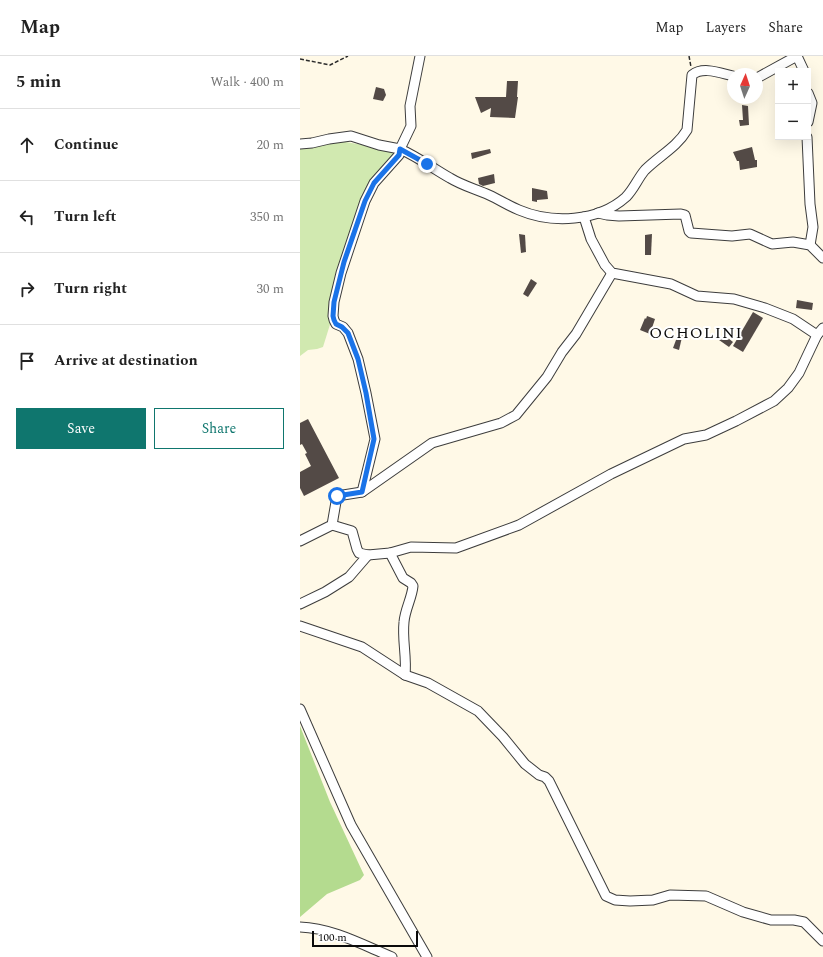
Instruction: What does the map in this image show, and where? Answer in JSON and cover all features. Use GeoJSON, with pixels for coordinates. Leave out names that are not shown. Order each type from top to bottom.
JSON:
{"type":"FeatureCollection","features":[{"type":"Feature","properties":{"kind":"street"},"geometry":{"type":"LineString","coordinates":[[362,492],[374,439],[358,359],[348,333],[336,324],[334,320],[334,302],[344,262],[365,201],[374,183],[399,155],[400,149],[411,126],[410,106],[420,56]]}},
{"type":"Feature","properties":{"kind":"street"},"geometry":{"type":"LineString","coordinates":[[775,68],[797,56],[803,68]]}},
{"type":"Feature","properties":{"kind":"street"},"geometry":{"type":"LineString","coordinates":[[763,75],[775,68]]}},
{"type":"Feature","properties":{"kind":"street"},"geometry":{"type":"LineString","coordinates":[[300,144],[351,136],[379,145],[400,149],[452,179],[476,191],[501,200],[520,210],[553,218],[584,218],[613,206],[626,197],[636,186],[644,171],[682,138],[687,130],[692,75],[696,71],[702,70],[727,74]]}},
{"type":"Feature","properties":{"kind":"street"},"geometry":{"type":"LineString","coordinates":[[807,140],[810,204],[813,227],[810,246]]}},
{"type":"Feature","properties":{"kind":"street"},"geometry":{"type":"LineString","coordinates":[[598,213],[619,216],[681,214],[686,218],[689,232],[691,233],[732,236],[750,234],[772,244],[793,242],[810,246],[823,258]]}},
{"type":"Feature","properties":{"kind":"street"},"geometry":{"type":"LineString","coordinates":[[300,541],[332,525],[352,531],[359,553],[368,555],[390,553],[411,547],[456,548],[519,525],[611,474],[684,439],[706,435],[736,421],[774,401],[788,388],[799,373],[820,332],[794,319],[765,308],[734,299],[697,296],[671,284],[612,273],[605,265],[591,239],[584,218]]}},
{"type":"Feature","properties":{"kind":"street"},"geometry":{"type":"LineString","coordinates":[[332,525],[337,496],[362,492],[432,443],[501,423],[516,415],[547,377],[562,352],[576,334],[612,273]]}},
{"type":"Feature","properties":{"kind":"street"},"geometry":{"type":"LineString","coordinates":[[390,553],[404,578],[413,586],[406,609],[404,623],[403,640],[407,661],[405,675]]}},
{"type":"Feature","properties":{"kind":"street"},"geometry":{"type":"LineString","coordinates":[[300,604],[325,592],[349,577],[368,555]]}},
{"type":"Feature","properties":{"kind":"street"},"geometry":{"type":"LineString","coordinates":[[300,626],[362,647],[405,675],[428,683],[478,711],[503,737],[525,764],[549,781],[606,896],[616,900],[630,901],[653,900],[670,895],[706,896],[743,912],[771,920],[794,920],[804,922],[823,941]]}},
{"type":"Feature","properties":{"kind":"street"},"geometry":{"type":"LineString","coordinates":[[300,709],[352,825],[427,957]]}},
{"type":"Feature","properties":{"kind":"street"},"geometry":{"type":"LineString","coordinates":[[300,927],[334,933],[392,957]]}},
{"type":"Feature","properties":{"kind":"path"},"geometry":{"type":"LineString","coordinates":[[300,59],[330,65],[348,56]]}},
{"type":"Feature","properties":{"kind":"path"},"geometry":{"type":"LineString","coordinates":[[689,56],[692,75]]}},
{"type":"Feature","properties":{"kind":"green space"},"geometry":{"type":"Polygon","coordinates":[[[336,141],[382,149],[397,154],[375,180],[323,347],[308,350],[300,356],[300,149],[336,141]]]}},
{"type":"Feature","properties":{"kind":"green space"},"geometry":{"type":"Polygon","coordinates":[[[300,726],[330,802],[364,875],[360,880],[327,894],[300,917],[300,726]]]}},
{"type":"Feature","properties":{"kind":"building"},"geometry":{"type":"Polygon","coordinates":[[[507,81],[518,81],[518,97],[515,118],[490,117],[491,108],[481,113],[475,97],[506,97],[507,81]]]}},
{"type":"Feature","properties":{"kind":"building"},"geometry":{"type":"Polygon","coordinates":[[[376,87],[384,89],[386,95],[383,101],[373,99],[376,87]]]}},
{"type":"Feature","properties":{"kind":"building"},"geometry":{"type":"Polygon","coordinates":[[[742,105],[748,106],[749,125],[740,126],[739,120],[743,120],[742,105]]]}},
{"type":"Feature","properties":{"kind":"building"},"geometry":{"type":"Polygon","coordinates":[[[752,147],[755,160],[757,160],[757,167],[740,170],[739,161],[737,161],[733,152],[752,147]]]}},
{"type":"Feature","properties":{"kind":"building"},"geometry":{"type":"Polygon","coordinates":[[[490,149],[491,153],[472,159],[471,153],[490,149]]]}},
{"type":"Feature","properties":{"kind":"building"},"geometry":{"type":"Polygon","coordinates":[[[494,174],[495,183],[483,186],[479,184],[478,178],[494,174]]]}},
{"type":"Feature","properties":{"kind":"building"},"geometry":{"type":"Polygon","coordinates":[[[532,188],[547,191],[548,199],[537,200],[537,202],[532,201],[532,188]]]}},
{"type":"Feature","properties":{"kind":"building"},"geometry":{"type":"Polygon","coordinates":[[[519,234],[525,235],[526,252],[521,253],[519,234]]]}},
{"type":"Feature","properties":{"kind":"building"},"geometry":{"type":"Polygon","coordinates":[[[652,234],[651,255],[645,255],[645,235],[652,234]]]}},
{"type":"Feature","properties":{"kind":"building"},"geometry":{"type":"Polygon","coordinates":[[[531,279],[537,283],[528,297],[523,294],[531,279]]]}},
{"type":"Feature","properties":{"kind":"building"},"geometry":{"type":"Polygon","coordinates":[[[797,300],[813,303],[812,310],[796,308],[797,300]]]}},
{"type":"Feature","properties":{"kind":"building"},"geometry":{"type":"Polygon","coordinates":[[[753,312],[763,318],[743,352],[733,346],[753,312]]]}},
{"type":"Feature","properties":{"kind":"building"},"geometry":{"type":"Polygon","coordinates":[[[647,316],[655,319],[650,334],[640,330],[647,316]]]}},
{"type":"Feature","properties":{"kind":"building"},"geometry":{"type":"Polygon","coordinates":[[[679,332],[683,333],[679,350],[673,348],[679,332]]]}},
{"type":"Feature","properties":{"kind":"building"},"geometry":{"type":"Polygon","coordinates":[[[724,335],[733,342],[729,347],[719,340],[724,335]]]}},
{"type":"Feature","properties":{"kind":"building"},"geometry":{"type":"Polygon","coordinates":[[[308,419],[339,478],[304,496],[300,488],[300,472],[311,466],[305,454],[307,453],[302,444],[300,445],[300,423],[308,419]]]}},
{"type":"Feature","properties":{"kind":"district","name":"OCHOLINI"},"geometry":{"type":"Point","coordinates":[696,332]}},
{"type":"Feature","properties":{"kind":"route"},"geometry":{"type":"LineString","coordinates":[[337,496],[362,492],[374,439],[358,359],[348,333],[336,324],[333,316],[334,302],[344,262],[350,249],[365,201],[374,183],[399,155],[400,149],[427,164]]}}]}
